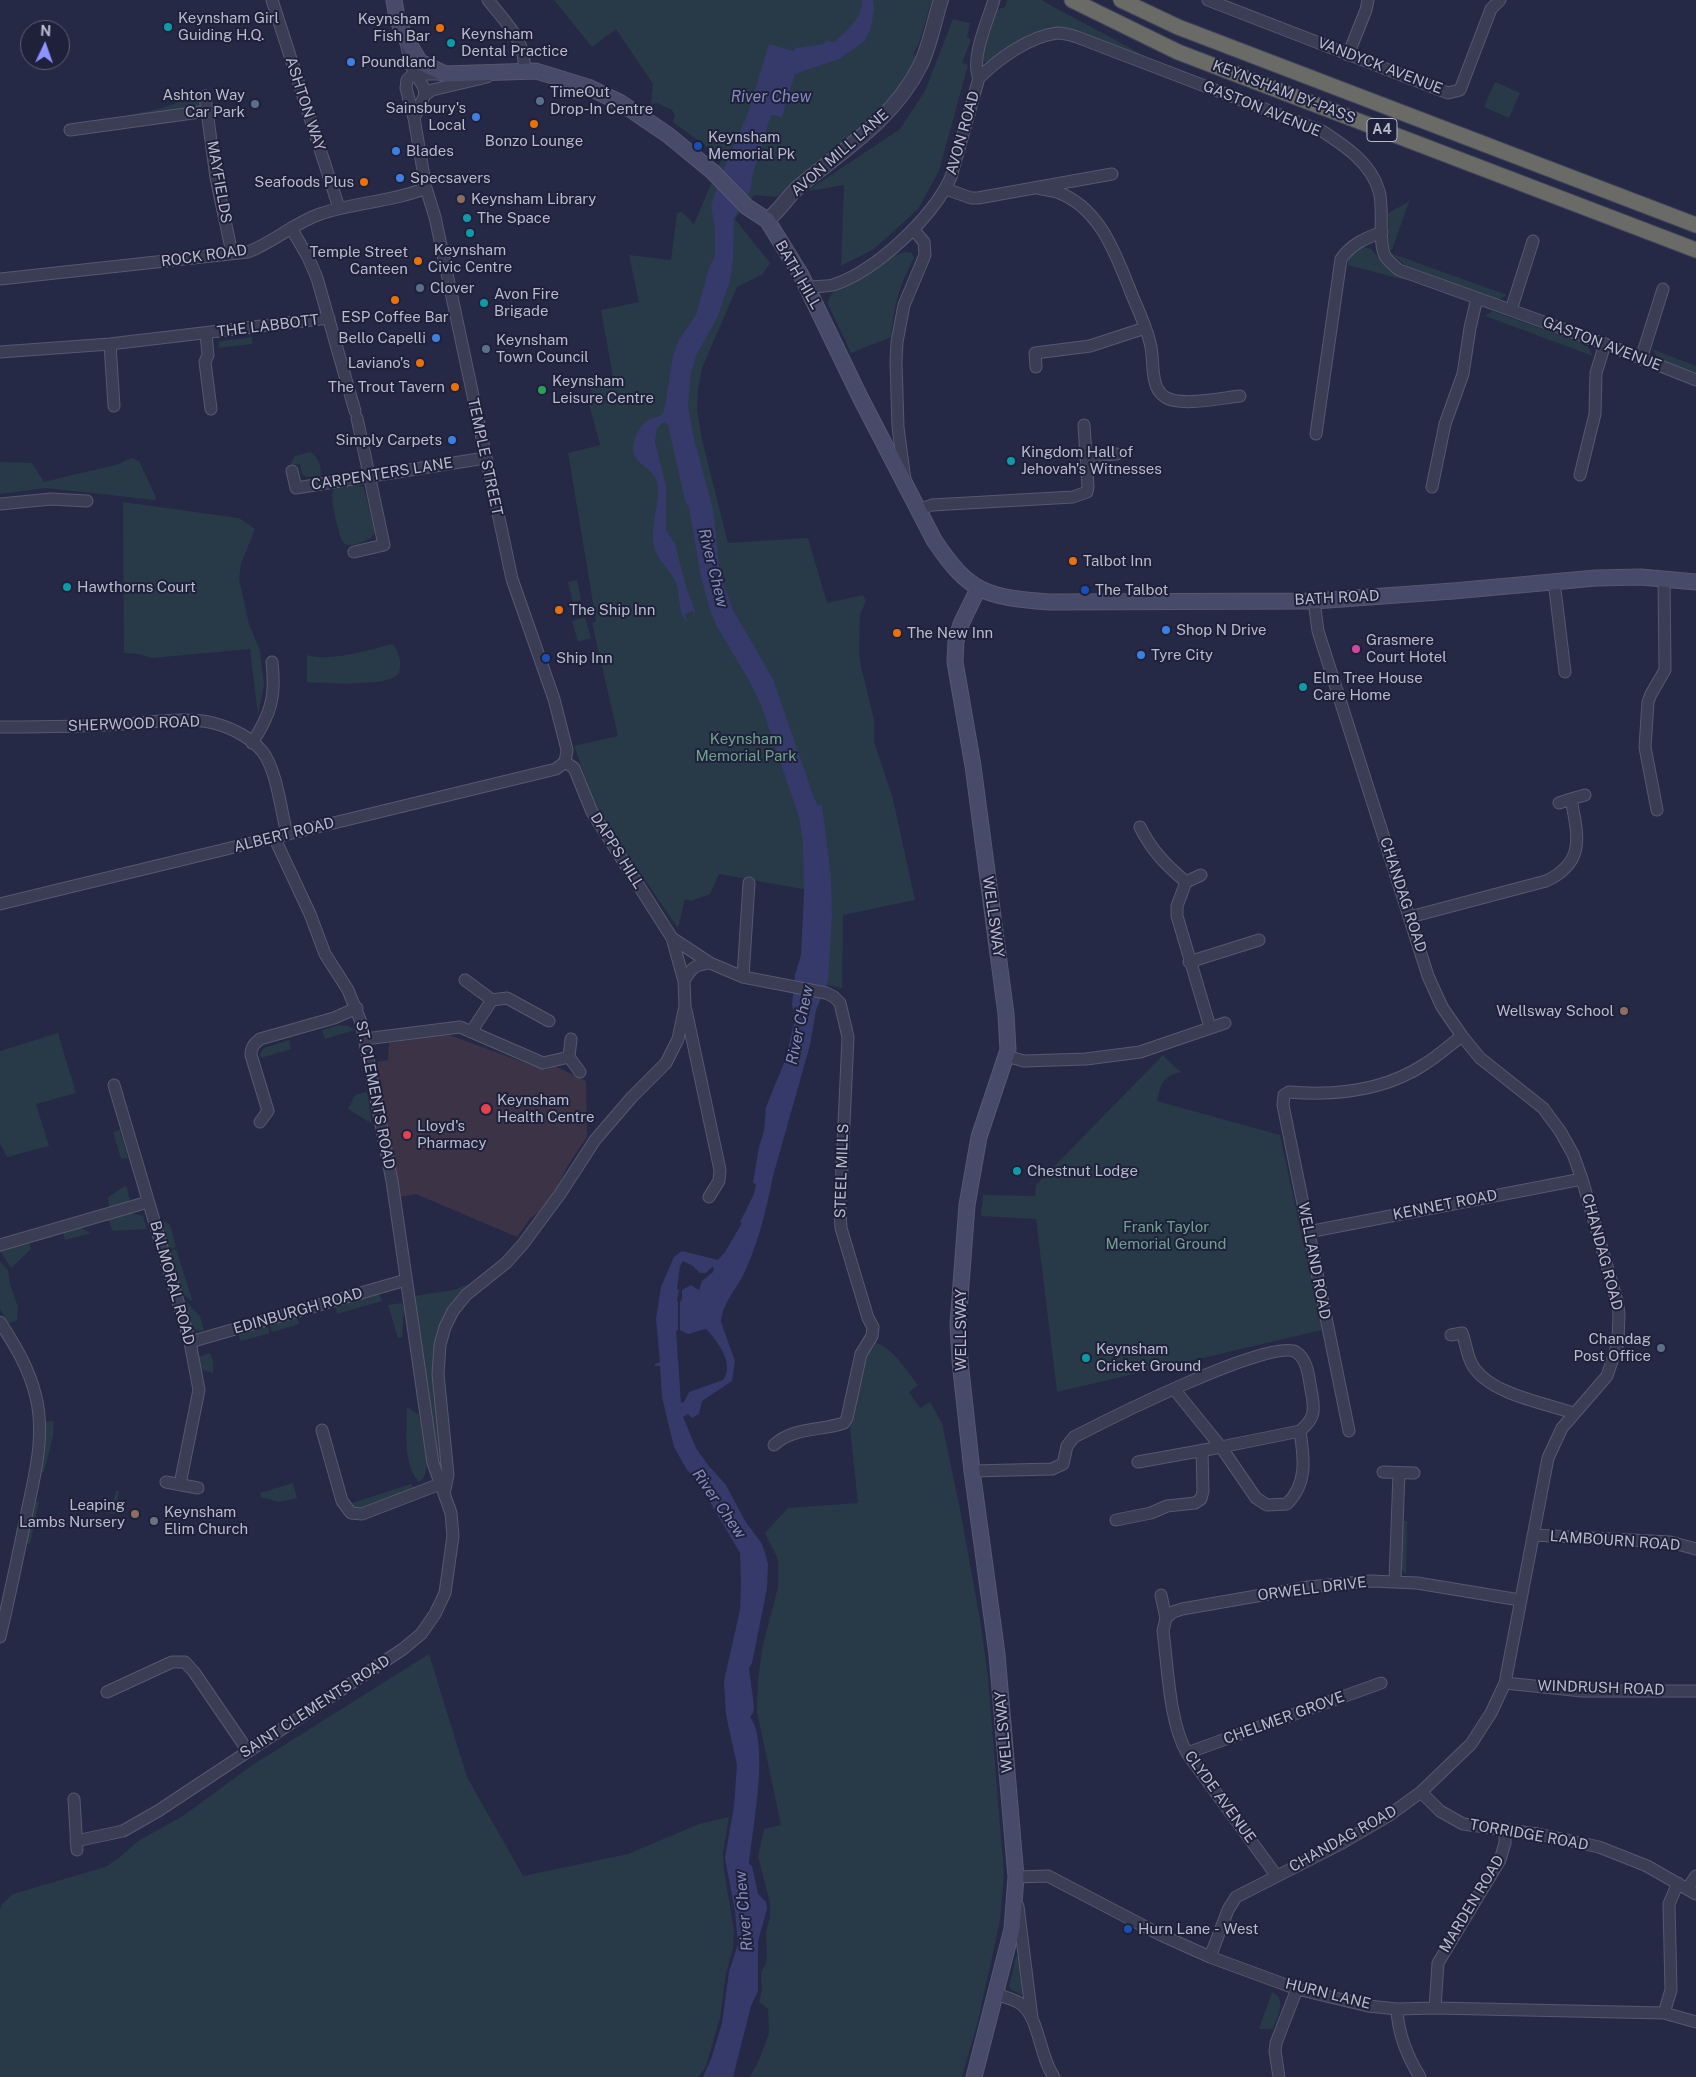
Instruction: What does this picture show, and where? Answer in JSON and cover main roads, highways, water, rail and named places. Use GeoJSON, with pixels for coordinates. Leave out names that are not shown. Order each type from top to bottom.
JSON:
{"type":"FeatureCollection","features":[{"type":"Feature","properties":{"kind":"highway","name":"KEYNSHAM BY-PASS"},"geometry":{"type":"LineString","coordinates":[[1072,0],[1178,52],[1696,250]]}},
{"type":"Feature","properties":{"kind":"highway","name":"KEYNSHAM BY-PASS"},"geometry":{"type":"LineString","coordinates":[[1121,0],[1178,27],[1696,225]]}},
{"type":"Feature","properties":{"kind":"main road","name":"BATH HILL"},"geometry":{"type":"LineString","coordinates":[[394,0],[397,18],[405,37],[420,62],[445,74],[518,71],[548,74],[566,79],[620,103],[668,135],[713,172],[747,207],[767,220],[806,287],[918,510],[948,561],[978,589]]}},
{"type":"Feature","properties":{"kind":"main road","name":"BATH ROAD"},"geometry":{"type":"LineString","coordinates":[[978,589],[1009,599],[1049,602],[1314,600],[1453,591],[1596,578],[1664,578],[1696,582]]}},
{"type":"Feature","properties":{"kind":"main road","name":"WELLSWAY"},"geometry":{"type":"LineString","coordinates":[[974,2077],[1012,1929],[1016,1882],[997,1654],[972,1471],[960,1361],[958,1324],[967,1205],[979,1137],[1006,1056],[1008,1034],[973,766],[955,662],[956,642],[961,624],[978,589]]}},
{"type":"Feature","properties":{"kind":"water","name":"River Chew"},"geometry":{"type":"Polygon","coordinates":[[[862,0],[873,0],[874,9],[871,28],[865,41],[839,59],[795,74],[782,117],[771,115],[752,177],[751,189],[734,218],[733,259],[730,281],[718,316],[696,356],[691,373],[688,406],[693,435],[713,509],[720,574],[733,610],[773,679],[814,798],[818,805],[822,805],[831,878],[832,915],[828,982],[816,1010],[810,1045],[773,1176],[762,1223],[746,1269],[722,1315],[721,1322],[735,1361],[732,1381],[702,1401],[699,1414],[692,1418],[688,1414],[683,1417],[696,1448],[726,1485],[745,1521],[762,1544],[768,1564],[767,1588],[752,1663],[749,1668],[754,1707],[750,1717],[756,1729],[759,1746],[759,1766],[749,1864],[752,1866],[758,1894],[766,1902],[767,1909],[758,1941],[758,1991],[751,2006],[733,2077],[703,2077],[711,2059],[722,2023],[729,1972],[738,1944],[735,1911],[725,1858],[734,1806],[737,1765],[726,1715],[724,1681],[740,1610],[740,1553],[697,1480],[687,1470],[674,1447],[662,1397],[660,1366],[655,1366],[655,1364],[660,1362],[656,1319],[661,1287],[674,1257],[682,1251],[718,1260],[725,1252],[742,1223],[740,1222],[754,1194],[756,1184],[753,1183],[759,1147],[764,1131],[766,1107],[786,1058],[794,1023],[792,1005],[795,975],[801,955],[804,893],[803,843],[799,817],[761,705],[711,613],[701,577],[689,507],[685,501],[668,425],[664,422],[657,428],[655,442],[666,486],[666,530],[675,544],[695,611],[695,616],[693,611],[685,614],[687,622],[682,615],[678,590],[673,576],[657,555],[653,542],[658,486],[651,472],[635,457],[633,450],[634,441],[640,428],[648,420],[659,417],[663,413],[673,355],[679,340],[696,315],[709,268],[715,256],[715,229],[711,205],[728,158],[747,116],[769,44],[793,51],[795,48],[824,44],[826,41],[835,42],[857,19],[862,0]],[[683,1261],[680,1266],[677,1289],[679,1290],[677,1301],[678,1330],[676,1331],[681,1403],[684,1402],[689,1392],[723,1380],[727,1367],[724,1354],[707,1330],[688,1334],[680,1330],[682,1290],[691,1285],[699,1290],[702,1281],[713,1272],[714,1268],[712,1267],[706,1273],[700,1273],[693,1266],[683,1261]]]}},
{"type":"Feature","properties":{"kind":"place","name":"Keynsham Girl Guiding H.Q."},"geometry":{"type":"Point","coordinates":[168,27]}},
{"type":"Feature","properties":{"kind":"place","name":"Keynsham Fish Bar"},"geometry":{"type":"Point","coordinates":[440,28]}},
{"type":"Feature","properties":{"kind":"place","name":"Keynsham Dental Practice"},"geometry":{"type":"Point","coordinates":[451,43]}},
{"type":"Feature","properties":{"kind":"place","name":"Poundland"},"geometry":{"type":"Point","coordinates":[351,62]}},
{"type":"Feature","properties":{"kind":"place","name":"TimeOut Drop-In Centre"},"geometry":{"type":"Point","coordinates":[540,101]}},
{"type":"Feature","properties":{"kind":"place","name":"Ashton Way Car Park"},"geometry":{"type":"Point","coordinates":[255,104]}},
{"type":"Feature","properties":{"kind":"place","name":"Sainsbury's Local"},"geometry":{"type":"Point","coordinates":[476,117]}},
{"type":"Feature","properties":{"kind":"place","name":"Bonzo Lounge"},"geometry":{"type":"Point","coordinates":[534,124]}},
{"type":"Feature","properties":{"kind":"place","name":"Keynsham Memorial Pk"},"geometry":{"type":"Point","coordinates":[698,146]}},
{"type":"Feature","properties":{"kind":"place","name":"Blades"},"geometry":{"type":"Point","coordinates":[396,151]}},
{"type":"Feature","properties":{"kind":"place","name":"Specsavers"},"geometry":{"type":"Point","coordinates":[400,178]}},
{"type":"Feature","properties":{"kind":"place","name":"Seafoods Plus"},"geometry":{"type":"Point","coordinates":[364,182]}},
{"type":"Feature","properties":{"kind":"place","name":"Keynsham Library"},"geometry":{"type":"Point","coordinates":[461,199]}},
{"type":"Feature","properties":{"kind":"place","name":"The Space"},"geometry":{"type":"Point","coordinates":[467,218]}},
{"type":"Feature","properties":{"kind":"place","name":"Keynsham Civic Centre"},"geometry":{"type":"Point","coordinates":[470,233]}},
{"type":"Feature","properties":{"kind":"place","name":"Temple Street Canteen"},"geometry":{"type":"Point","coordinates":[418,261]}},
{"type":"Feature","properties":{"kind":"place","name":"Clover"},"geometry":{"type":"Point","coordinates":[420,288]}},
{"type":"Feature","properties":{"kind":"place","name":"ESP Coffee Bar"},"geometry":{"type":"Point","coordinates":[395,300]}},
{"type":"Feature","properties":{"kind":"place","name":"Avon Fire Brigade"},"geometry":{"type":"Point","coordinates":[484,303]}},
{"type":"Feature","properties":{"kind":"place","name":"Bello Capelli"},"geometry":{"type":"Point","coordinates":[436,338]}},
{"type":"Feature","properties":{"kind":"place","name":"Keynsham Town Council"},"geometry":{"type":"Point","coordinates":[486,349]}},
{"type":"Feature","properties":{"kind":"place","name":"Laviano's"},"geometry":{"type":"Point","coordinates":[420,363]}},
{"type":"Feature","properties":{"kind":"place","name":"The Trout Tavern"},"geometry":{"type":"Point","coordinates":[455,387]}},
{"type":"Feature","properties":{"kind":"place","name":"Keynsham Leisure Centre"},"geometry":{"type":"Point","coordinates":[542,390]}},
{"type":"Feature","properties":{"kind":"place","name":"Simply Carpets"},"geometry":{"type":"Point","coordinates":[452,440]}},
{"type":"Feature","properties":{"kind":"place","name":"Kingdom Hall of Jehovah's Witnesses"},"geometry":{"type":"Point","coordinates":[1011,461]}},
{"type":"Feature","properties":{"kind":"place","name":"Talbot Inn"},"geometry":{"type":"Point","coordinates":[1073,561]}},
{"type":"Feature","properties":{"kind":"place","name":"Hawthorns Court"},"geometry":{"type":"Point","coordinates":[67,587]}},
{"type":"Feature","properties":{"kind":"place","name":"The Talbot"},"geometry":{"type":"Point","coordinates":[1085,590]}},
{"type":"Feature","properties":{"kind":"place","name":"The Ship Inn"},"geometry":{"type":"Point","coordinates":[559,610]}},
{"type":"Feature","properties":{"kind":"place","name":"Shop N Drive"},"geometry":{"type":"Point","coordinates":[1166,630]}},
{"type":"Feature","properties":{"kind":"place","name":"The New Inn"},"geometry":{"type":"Point","coordinates":[897,633]}},
{"type":"Feature","properties":{"kind":"place","name":"Grasmere Court Hotel"},"geometry":{"type":"Point","coordinates":[1356,649]}},
{"type":"Feature","properties":{"kind":"place","name":"Tyre City"},"geometry":{"type":"Point","coordinates":[1141,655]}},
{"type":"Feature","properties":{"kind":"place","name":"Ship Inn"},"geometry":{"type":"Point","coordinates":[546,658]}},
{"type":"Feature","properties":{"kind":"place","name":"Elm Tree House Care Home"},"geometry":{"type":"Point","coordinates":[1303,687]}},
{"type":"Feature","properties":{"kind":"place","name":"Wellsway School"},"geometry":{"type":"Point","coordinates":[1624,1011]}},
{"type":"Feature","properties":{"kind":"place","name":"Keynsham Health Centre"},"geometry":{"type":"Point","coordinates":[486,1109]}},
{"type":"Feature","properties":{"kind":"place","name":"Lloyd's Pharmacy"},"geometry":{"type":"Point","coordinates":[407,1135]}},
{"type":"Feature","properties":{"kind":"place","name":"Chestnut Lodge"},"geometry":{"type":"Point","coordinates":[1017,1171]}},
{"type":"Feature","properties":{"kind":"place","name":"Chandag Post Office"},"geometry":{"type":"Point","coordinates":[1661,1348]}},
{"type":"Feature","properties":{"kind":"place","name":"Keynsham Cricket Ground"},"geometry":{"type":"Point","coordinates":[1086,1358]}},
{"type":"Feature","properties":{"kind":"place","name":"Leaping Lambs Nursery"},"geometry":{"type":"Point","coordinates":[135,1514]}},
{"type":"Feature","properties":{"kind":"place","name":"Keynsham Elim Church"},"geometry":{"type":"Point","coordinates":[154,1521]}},
{"type":"Feature","properties":{"kind":"place","name":"Hurn Lane - West"},"geometry":{"type":"Point","coordinates":[1128,1929]}},
{"type":"Feature","properties":{"kind":"park label","name":"Keynsham Memorial Park"},"geometry":{"type":"Point","coordinates":[746,748]}},
{"type":"Feature","properties":{"kind":"park label","name":"Frank Taylor Memorial Ground"},"geometry":{"type":"Point","coordinates":[1166,1236]}}]}
